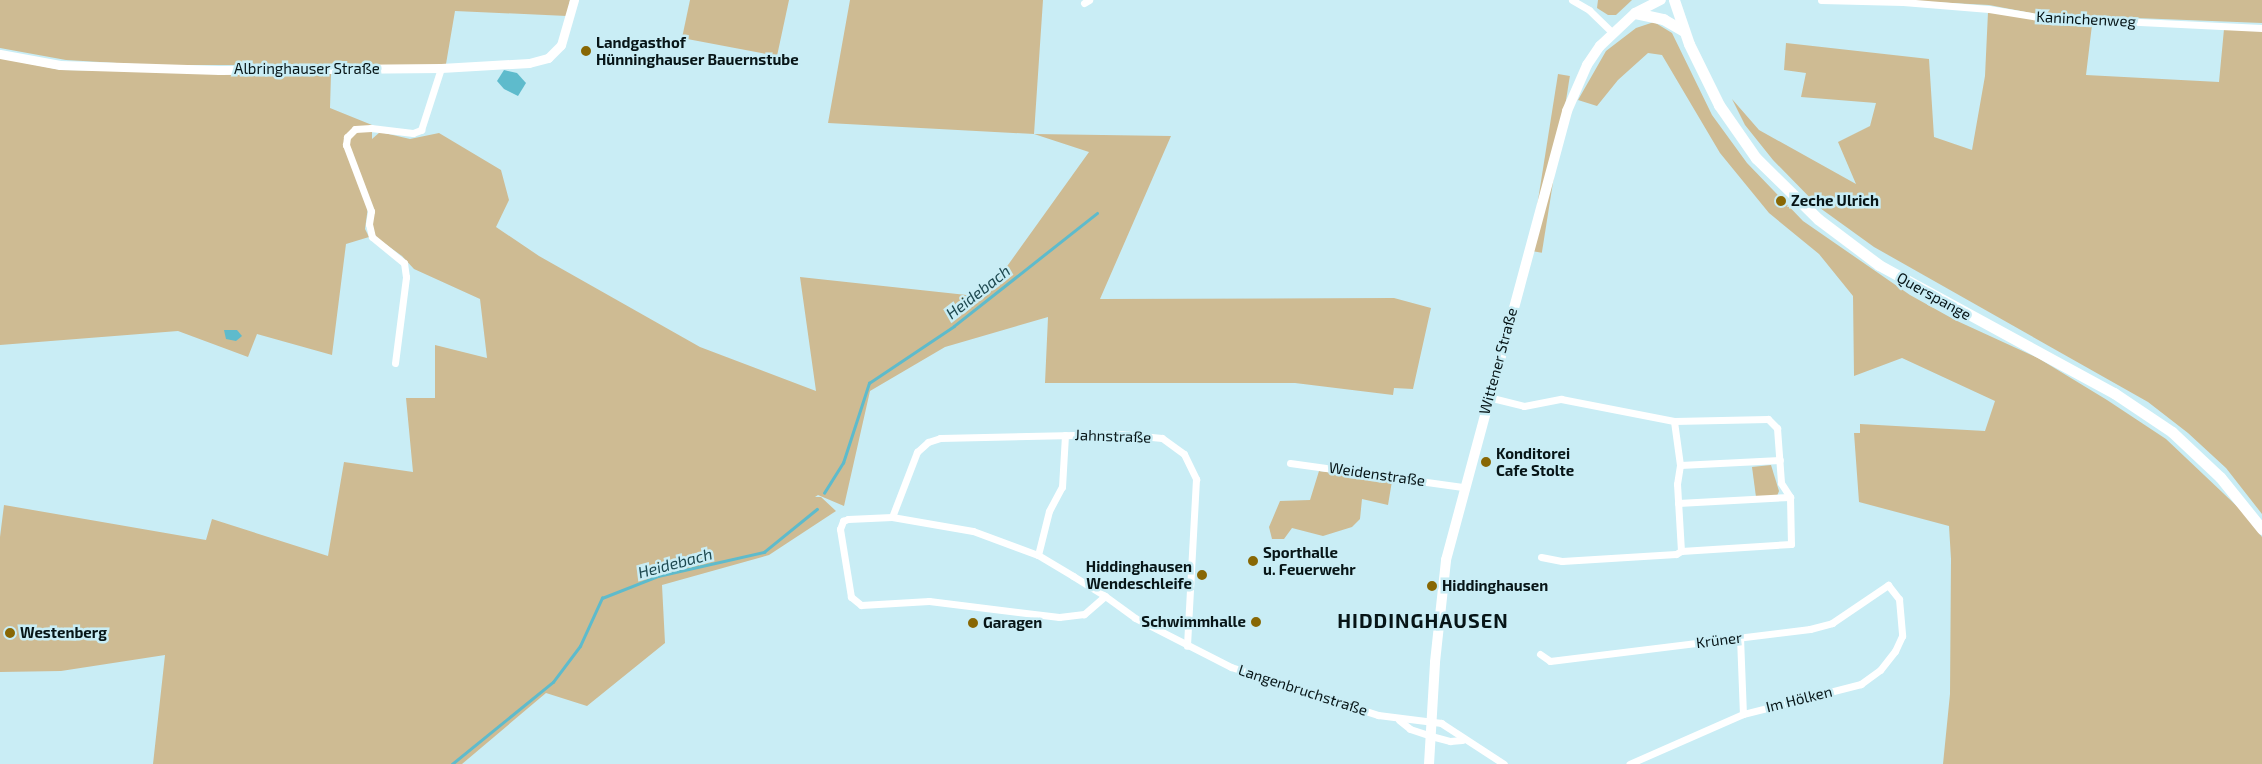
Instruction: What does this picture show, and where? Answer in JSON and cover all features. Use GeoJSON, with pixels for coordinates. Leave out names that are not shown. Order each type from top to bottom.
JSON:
{"type":"FeatureCollection","features":[{"type":"Feature","properties":{"kind":"main road","name":"Wittener Straße"},"geometry":{"type":"LineString","coordinates":[[1429,764],[1442,584],[1464,487],[1567,111],[1587,65],[1612,32],[1641,7],[1661,0]]}},
{"type":"Feature","properties":{"kind":"main road","name":"Querspange"},"geometry":{"type":"LineString","coordinates":[[1674,0],[1684,31],[1719,106],[1756,158],[1818,219],[1879,265],[2114,393],[2172,432],[2220,477],[2262,529]]}},
{"type":"Feature","properties":{"kind":"main road"},"geometry":{"type":"LineString","coordinates":[[1641,7],[1684,31]]}},
{"type":"Feature","properties":{"kind":"street","name":"Albringhauser Straße"},"geometry":{"type":"LineString","coordinates":[[0,54],[70,66],[219,70],[441,68],[529,63],[548,58],[561,45],[574,0]]}},
{"type":"Feature","properties":{"kind":"street"},"geometry":{"type":"LineString","coordinates":[[1572,0],[1589,10],[1612,32]]}},
{"type":"Feature","properties":{"kind":"street","name":"Kaninchenweg"},"geometry":{"type":"LineString","coordinates":[[1821,0],[1903,2],[1989,9],[2038,17],[2262,28]]}},
{"type":"Feature","properties":{"kind":"street"},"geometry":{"type":"LineString","coordinates":[[395,363],[406,276],[404,263],[372,237],[369,224],[371,211],[346,145],[347,137],[355,129],[371,128],[413,133],[421,130],[441,68]]}},
{"type":"Feature","properties":{"kind":"street"},"geometry":{"type":"LineString","coordinates":[[1488,397],[1524,406],[1561,399],[1674,421],[1768,419],[1777,428],[1781,482],[1790,497],[1791,544],[1562,561],[1541,557]]}},
{"type":"Feature","properties":{"kind":"street"},"geometry":{"type":"LineString","coordinates":[[1674,421],[1680,465],[1678,503],[1681,551]]}},
{"type":"Feature","properties":{"kind":"street","name":"Jahnstraße"},"geometry":{"type":"LineString","coordinates":[[892,517],[917,452],[928,442],[961,435],[1143,434],[1174,445],[1184,454],[1196,479],[1187,646]]}},
{"type":"Feature","properties":{"kind":"street"},"geometry":{"type":"LineString","coordinates":[[1038,555],[1049,511],[1062,487],[1065,435]]}},
{"type":"Feature","properties":{"kind":"street"},"geometry":{"type":"LineString","coordinates":[[1680,465],[1780,460]]}},
{"type":"Feature","properties":{"kind":"street","name":"Weidenstraße"},"geometry":{"type":"LineString","coordinates":[[1290,463],[1464,487]]}},
{"type":"Feature","properties":{"kind":"street"},"geometry":{"type":"LineString","coordinates":[[1678,503],[1790,497]]}},
{"type":"Feature","properties":{"kind":"street","name":"Langenbruchstraße"},"geometry":{"type":"LineString","coordinates":[[1104,596],[1084,614],[1060,617],[966,604],[854,602],[840,529],[843,521],[892,517],[973,531],[1038,555],[1104,596],[1135,618],[1187,646],[1281,686],[1399,720],[1432,720]]}},
{"type":"Feature","properties":{"kind":"street","name":"Krüner"},"geometry":{"type":"LineString","coordinates":[[1540,654],[1550,661],[1810,629],[1832,623],[1888,585]]}},
{"type":"Feature","properties":{"kind":"street","name":"Im Hölken"},"geometry":{"type":"LineString","coordinates":[[1629,764],[1743,714],[1861,684],[1880,670],[1902,636],[1899,599],[1888,585]]}},
{"type":"Feature","properties":{"kind":"street"},"geometry":{"type":"LineString","coordinates":[[1740,637],[1743,714]]}},
{"type":"Feature","properties":{"kind":"street","name":"Langenbruchstraße"},"geometry":{"type":"LineString","coordinates":[[1399,720],[1410,729],[1431,736]]}},
{"type":"Feature","properties":{"kind":"street"},"geometry":{"type":"LineString","coordinates":[[1432,720],[1462,740],[1486,750],[1504,764]]}},
{"type":"Feature","properties":{"kind":"street"},"geometry":{"type":"LineString","coordinates":[[1431,736],[1450,741],[1462,740]]}},
{"type":"Feature","properties":{"kind":"shaded area"},"geometry":{"type":"Polygon","coordinates":[[[0,0],[570,0],[567,16],[455,11],[446,64],[440,65],[151,65],[66,60],[0,48],[0,0]]]}},
{"type":"Feature","properties":{"kind":"shaded area"},"geometry":{"type":"Polygon","coordinates":[[[690,0],[789,0],[777,56],[682,38],[690,0]]]}},
{"type":"Feature","properties":{"kind":"shaded area"},"geometry":{"type":"Polygon","coordinates":[[[850,0],[1043,0],[1034,134],[828,123],[850,0]]]}},
{"type":"Feature","properties":{"kind":"shaded area"},"geometry":{"type":"Polygon","coordinates":[[[1598,0],[1632,0],[1616,15],[1608,15],[1597,8],[1598,0]]]}},
{"type":"Feature","properties":{"kind":"shaded area"},"geometry":{"type":"Polygon","coordinates":[[[1894,0],[2262,0],[2262,23],[2036,14],[1989,5],[1894,0]]]}},
{"type":"Feature","properties":{"kind":"shaded area"},"geometry":{"type":"Polygon","coordinates":[[[1988,12],[2092,25],[2086,75],[2219,82],[2224,29],[2262,31],[2262,514],[2226,468],[2188,433],[2148,402],[1874,247],[1820,208],[1773,160],[1745,125],[1732,99],[1759,130],[1856,184],[1838,142],[1870,126],[1876,103],[1801,97],[1806,73],[1784,70],[1786,43],[1929,59],[1934,137],[1972,150],[1985,76],[1988,12]]]}},
{"type":"Feature","properties":{"kind":"shaded area"},"geometry":{"type":"Polygon","coordinates":[[[1654,22],[1672,33],[1712,115],[1747,163],[1803,221],[1910,295],[1955,320],[2038,358],[2107,400],[2166,439],[2242,511],[2262,537],[2262,764],[1943,764],[1950,694],[1951,559],[1949,526],[1859,502],[1854,433],[1860,433],[1860,424],[1985,431],[1995,401],[1902,358],[1854,376],[1853,296],[1819,254],[1769,213],[1720,153],[1662,55],[1648,53],[1618,80],[1597,106],[1578,100],[1606,51],[1636,28],[1654,22]]]}},
{"type":"Feature","properties":{"kind":"shaded area"},"geometry":{"type":"Polygon","coordinates":[[[0,58],[61,70],[331,74],[330,108],[372,125],[372,139],[380,132],[410,139],[439,133],[501,170],[509,200],[496,227],[539,256],[700,347],[816,391],[800,277],[985,297],[1089,152],[1034,134],[1171,136],[1100,299],[1394,298],[1431,308],[1413,389],[1394,388],[1393,395],[1295,383],[1045,383],[1048,317],[945,347],[870,391],[844,506],[818,495],[815,497],[821,497],[836,511],[769,555],[662,585],[665,643],[587,706],[546,693],[462,764],[153,764],[165,655],[61,671],[0,672],[0,537],[4,505],[206,540],[212,519],[328,556],[344,462],[413,472],[406,398],[435,398],[435,345],[487,358],[480,299],[414,269],[402,256],[373,235],[373,210],[368,207],[365,229],[369,237],[346,244],[332,355],[257,334],[248,357],[178,331],[0,345],[0,58]]]}},
{"type":"Feature","properties":{"kind":"shaded area"},"geometry":{"type":"Polygon","coordinates":[[[1558,74],[1570,76],[1542,253],[1530,251],[1558,74]]]}},
{"type":"Feature","properties":{"kind":"shaded area"},"geometry":{"type":"Polygon","coordinates":[[[1771,465],[1779,491],[1777,496],[1756,497],[1752,467],[1771,465]]]}},
{"type":"Feature","properties":{"kind":"shaded area"},"geometry":{"type":"Polygon","coordinates":[[[1319,471],[1392,481],[1388,505],[1362,499],[1360,519],[1352,527],[1323,536],[1292,528],[1284,539],[1272,539],[1269,527],[1280,501],[1310,500],[1319,471]]]}},
{"type":"Feature","properties":{"kind":"water"},"geometry":{"type":"Polygon","coordinates":[[[504,70],[517,73],[526,83],[518,96],[504,89],[497,81],[504,70]]]}},
{"type":"Feature","properties":{"kind":"water"},"geometry":{"type":"Polygon","coordinates":[[[224,330],[237,330],[242,336],[236,341],[226,339],[224,330]]]}},
{"type":"Feature","properties":{"kind":"waterway","name":"Heidebach"},"geometry":{"type":"LineString","coordinates":[[824,493],[843,463],[869,383],[954,326],[1097,213]]}},
{"type":"Feature","properties":{"kind":"waterway","name":"Heidebach"},"geometry":{"type":"LineString","coordinates":[[452,764],[553,682],[580,646],[602,598],[658,576],[764,552],[817,509]]}},
{"type":"Feature","properties":{"kind":"place","name":"Landgasthof Hünninghauser Bauernstube"},"geometry":{"type":"Point","coordinates":[586,51]}},
{"type":"Feature","properties":{"kind":"place","name":"Zeche Ulrich"},"geometry":{"type":"Point","coordinates":[1781,201]}},
{"type":"Feature","properties":{"kind":"place","name":"Konditorei Cafe Stolte"},"geometry":{"type":"Point","coordinates":[1486,462]}},
{"type":"Feature","properties":{"kind":"place","name":"Sporthalle u. Feuerwehr"},"geometry":{"type":"Point","coordinates":[1253,561]}},
{"type":"Feature","properties":{"kind":"place","name":"Hiddinghausen Wendeschleife"},"geometry":{"type":"Point","coordinates":[1202,575]}},
{"type":"Feature","properties":{"kind":"place","name":"Hiddinghausen"},"geometry":{"type":"Point","coordinates":[1432,586]}},
{"type":"Feature","properties":{"kind":"place","name":"Schwimmhalle"},"geometry":{"type":"Point","coordinates":[1256,622]}},
{"type":"Feature","properties":{"kind":"place","name":"Garagen"},"geometry":{"type":"Point","coordinates":[973,623]}},
{"type":"Feature","properties":{"kind":"place","name":"Westenberg"},"geometry":{"type":"Point","coordinates":[10,633]}},
{"type":"Feature","properties":{"kind":"district","name":"HIDDINGHAUSEN"},"geometry":{"type":"Point","coordinates":[1423,620]}}]}
